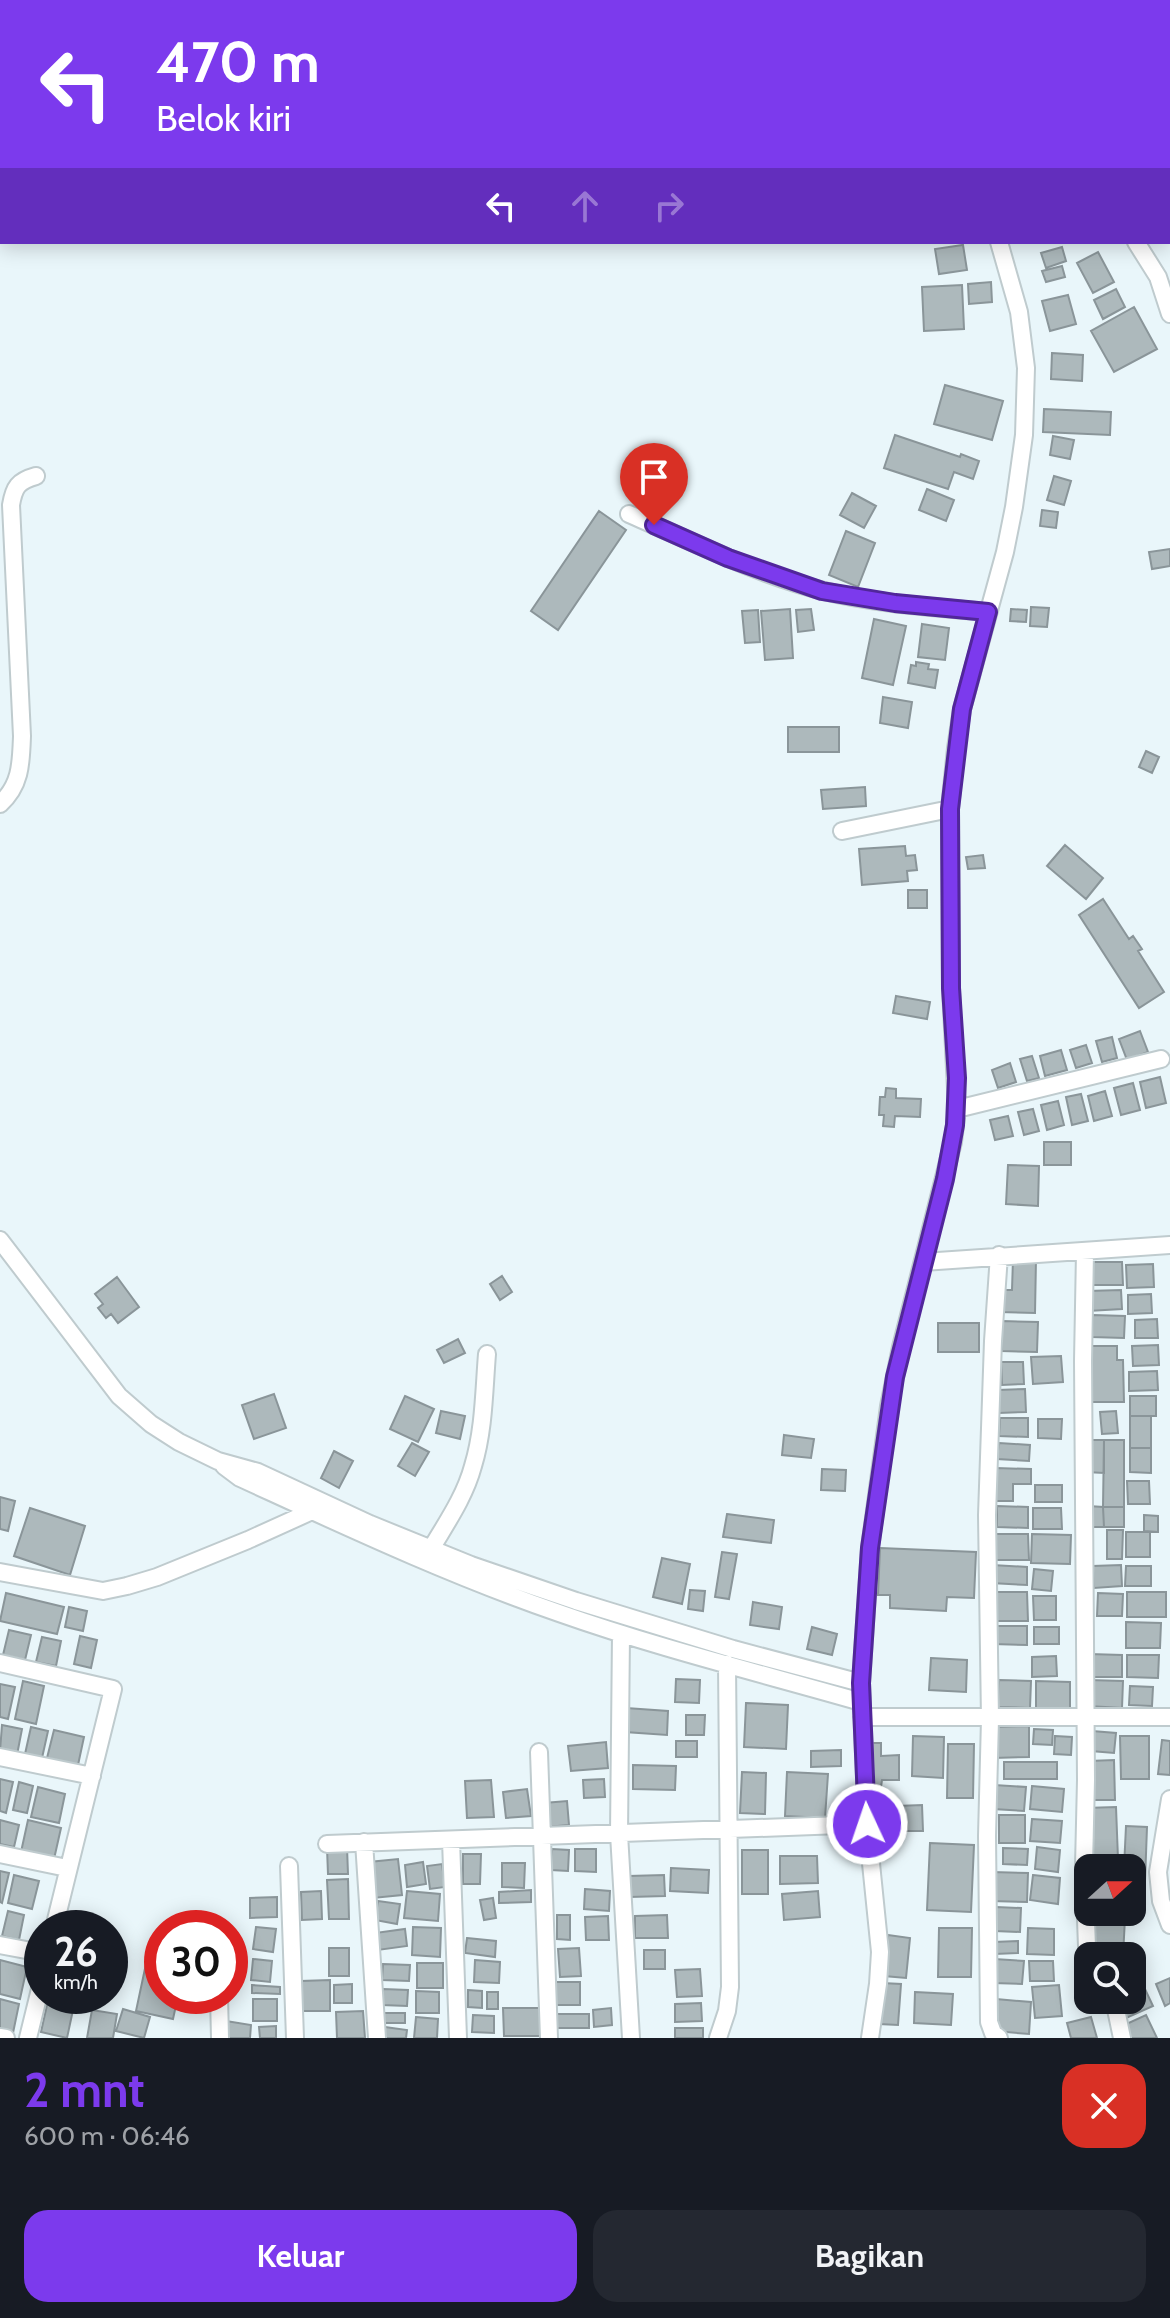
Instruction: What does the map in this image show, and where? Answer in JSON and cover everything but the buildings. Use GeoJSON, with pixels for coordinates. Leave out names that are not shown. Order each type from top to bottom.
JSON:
{"type":"FeatureCollection","features":[{"type":"Feature","properties":{"kind":"street"},"geometry":{"type":"LineString","coordinates":[[870,2038],[880,1952],[867,1824],[861,1683],[870,1548],[889,1406],[901,1347],[945,1179],[957,1109],[951,988],[950,809],[962,709],[1014,507],[1024,435],[1026,368],[1019,312],[1000,244]]}},
{"type":"Feature","properties":{"kind":"street"},"geometry":{"type":"LineString","coordinates":[[1137,244],[1158,277],[1170,314]]}},
{"type":"Feature","properties":{"kind":"street"},"geometry":{"type":"LineString","coordinates":[[0,804],[16,785],[21,771],[11,505],[14,489],[21,480],[36,476]]}},
{"type":"Feature","properties":{"kind":"street"},"geometry":{"type":"LineString","coordinates":[[629,514],[728,558],[822,591],[895,603],[988,612]]}},
{"type":"Feature","properties":{"kind":"street"},"geometry":{"type":"LineString","coordinates":[[842,831],[950,809]]}},
{"type":"Feature","properties":{"kind":"street"},"geometry":{"type":"LineString","coordinates":[[957,1109],[1161,1059]]}},
{"type":"Feature","properties":{"kind":"street"},"geometry":{"type":"LineString","coordinates":[[0,1240],[119,1396],[151,1424],[218,1461],[240,1478],[457,1575],[621,1634],[727,1664],[862,1710],[990,1719],[1085,1715],[1170,1717]]}},
{"type":"Feature","properties":{"kind":"street"},"geometry":{"type":"LineString","coordinates":[[923,1262],[1170,1245]]}},
{"type":"Feature","properties":{"kind":"street"},"geometry":{"type":"LineString","coordinates":[[1085,1252],[1084,1866],[1087,1942]]}},
{"type":"Feature","properties":{"kind":"street"},"geometry":{"type":"LineString","coordinates":[[999,1255],[987,1515],[989,2022],[993,2033],[999,2038]]}},
{"type":"Feature","properties":{"kind":"street"},"geometry":{"type":"LineString","coordinates":[[431,1549],[462,1496],[474,1466],[487,1354]]}},
{"type":"Feature","properties":{"kind":"street"},"geometry":{"type":"LineString","coordinates":[[218,1461],[258,1472],[431,1549],[576,1601],[771,1660],[861,1683]]}},
{"type":"Feature","properties":{"kind":"street"},"geometry":{"type":"LineString","coordinates":[[0,1572],[103,1591],[157,1577],[312,1511]]}},
{"type":"Feature","properties":{"kind":"street"},"geometry":{"type":"LineString","coordinates":[[621,1634],[619,1834],[631,2038]]}},
{"type":"Feature","properties":{"kind":"street"},"geometry":{"type":"LineString","coordinates":[[0,1663],[113,1689],[58,1910]]}},
{"type":"Feature","properties":{"kind":"street"},"geometry":{"type":"LineString","coordinates":[[718,2038],[727,2011],[730,1987],[727,1664]]}},
{"type":"Feature","properties":{"kind":"street"},"geometry":{"type":"LineString","coordinates":[[539,1752],[549,2038]]}},
{"type":"Feature","properties":{"kind":"street"},"geometry":{"type":"LineString","coordinates":[[0,1757],[92,1776]]}},
{"type":"Feature","properties":{"kind":"street"},"geometry":{"type":"LineString","coordinates":[[1170,1799],[1158,1872],[1161,1901],[1170,1925]]}},
{"type":"Feature","properties":{"kind":"street"},"geometry":{"type":"LineString","coordinates":[[327,1844],[867,1824]]}},
{"type":"Feature","properties":{"kind":"street"},"geometry":{"type":"LineString","coordinates":[[451,1840],[458,2038]]}},
{"type":"Feature","properties":{"kind":"street"},"geometry":{"type":"LineString","coordinates":[[364,1842],[377,2038]]}},
{"type":"Feature","properties":{"kind":"street"},"geometry":{"type":"LineString","coordinates":[[0,1854],[67,1868]]}},
{"type":"Feature","properties":{"kind":"street"},"geometry":{"type":"LineString","coordinates":[[289,1866],[295,2038]]}},
{"type":"Feature","properties":{"kind":"street"},"geometry":{"type":"LineString","coordinates":[[0,1945],[24,1950]]}},
{"type":"Feature","properties":{"kind":"street"},"geometry":{"type":"LineString","coordinates":[[32,2037],[36,2014]]}},
{"type":"Feature","properties":{"kind":"street"},"geometry":{"type":"LineString","coordinates":[[219,2014],[220,2038]]}},
{"type":"Feature","properties":{"kind":"street"},"geometry":{"type":"LineString","coordinates":[[1117,2014],[1122,2038]]}},
{"type":"Feature","properties":{"kind":"street"},"geometry":{"type":"LineString","coordinates":[[0,2037],[6,2038]]}},
{"type":"Feature","properties":{"kind":"route"},"geometry":{"type":"LineString","coordinates":[[654,525],[728,558],[822,591],[895,603],[988,612],[962,709],[950,809],[951,988],[957,1078],[953,1142],[901,1347],[889,1406],[870,1548],[861,1683],[867,1824]]}}]}
